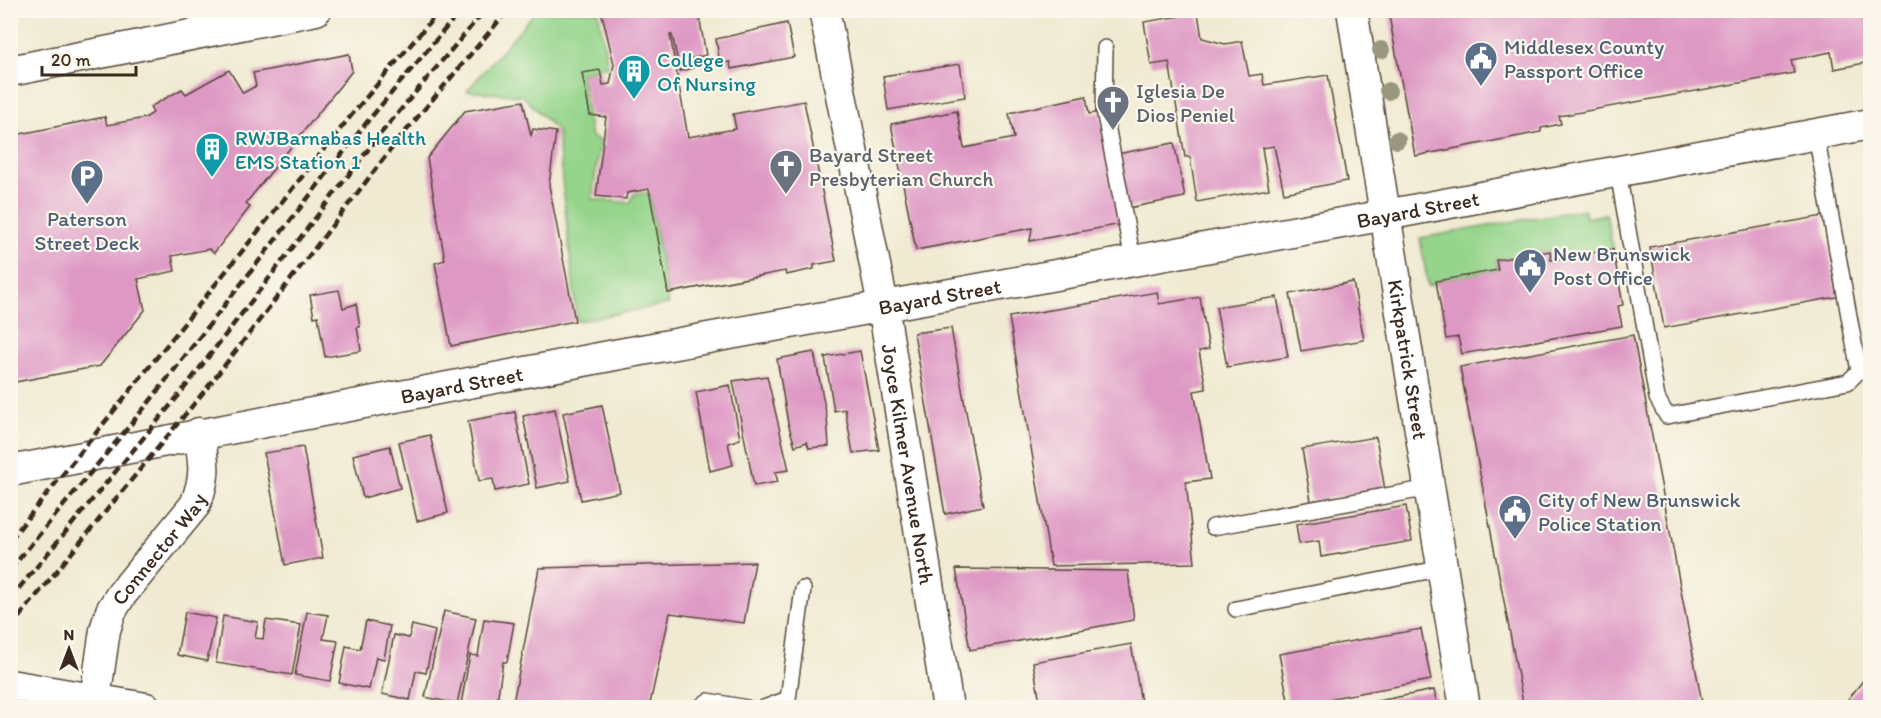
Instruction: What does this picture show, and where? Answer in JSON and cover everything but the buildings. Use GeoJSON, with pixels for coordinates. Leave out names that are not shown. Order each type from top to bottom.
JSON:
{"type":"FeatureCollection","features":[{"type":"Feature","properties":{"kind":"street"},"geometry":{"type":"LineString","coordinates":[[10,71],[316,10]]}},
{"type":"Feature","properties":{"kind":"street","name":"Joyce Kilmer Avenue North"},"geometry":{"type":"LineString","coordinates":[[824,10],[883,305],[948,708]]}},
{"type":"Feature","properties":{"kind":"street","name":"Kirkpatrick Street"},"geometry":{"type":"LineString","coordinates":[[1352,10],[1465,708]]}},
{"type":"Feature","properties":{"kind":"street","name":"Bayard Street"},"geometry":{"type":"LineString","coordinates":[[10,471],[883,305],[1386,215],[1870,124]]}},
{"type":"Feature","properties":{"kind":"street","name":"Connector Way"},"geometry":{"type":"LineString","coordinates":[[94,699],[105,630],[111,611],[195,505],[202,488],[205,471],[199,434]]}},
{"type":"Feature","properties":{"kind":"street"},"geometry":{"type":"LineString","coordinates":[[10,685],[146,708]]}},
{"type":"Feature","properties":{"kind":"lane"},"geometry":{"type":"LineString","coordinates":[[1106,48],[1104,110],[1133,260]]}},
{"type":"Feature","properties":{"kind":"lane"},"geometry":{"type":"LineString","coordinates":[[1618,172],[1658,398],[1667,416],[1848,382],[1859,371],[1816,135]]}},
{"type":"Feature","properties":{"kind":"lane"},"geometry":{"type":"LineString","coordinates":[[1213,527],[1430,488]]}},
{"type":"Feature","properties":{"kind":"lane"},"geometry":{"type":"LineString","coordinates":[[1236,609],[1443,568]]}},
{"type":"Feature","properties":{"kind":"lane"},"geometry":{"type":"LineString","coordinates":[[764,708],[788,703],[803,589]]}},
{"type":"Feature","properties":{"kind":"lane"},"geometry":{"type":"LineString","coordinates":[[699,708],[708,701],[747,708]]}},
{"type":"Feature","properties":{"kind":"green space"},"geometry":{"type":"Polygon","coordinates":[[[536,11],[598,11],[608,66],[581,73],[591,137],[600,140],[592,199],[630,203],[634,194],[649,193],[669,304],[577,321],[557,131],[523,96],[467,91],[536,11]]]}},
{"type":"Feature","properties":{"kind":"green space"},"geometry":{"type":"Polygon","coordinates":[[[1584,209],[1586,218],[1606,214],[1613,249],[1551,260],[1550,251],[1496,260],[1498,270],[1437,281],[1437,284],[1428,286],[1420,238],[1584,209]]]}},
{"type":"Feature","properties":{"kind":"railway"},"geometry":{"type":"LineString","coordinates":[[10,540],[354,112],[440,10]]}},
{"type":"Feature","properties":{"kind":"railway"},"geometry":{"type":"LineString","coordinates":[[10,570],[150,401],[367,122],[461,10]]}},
{"type":"Feature","properties":{"kind":"railway"},"geometry":{"type":"LineString","coordinates":[[10,599],[179,395],[381,133],[485,10]]}},
{"type":"Feature","properties":{"kind":"railway"},"geometry":{"type":"LineString","coordinates":[[10,628],[211,383],[395,144],[508,10]]}},
{"type":"Feature","properties":{"kind":"place","name":"Middlesex County Passport Office"},"geometry":{"type":"Point","coordinates":[1481,87]}},
{"type":"Feature","properties":{"kind":"place","name":"College Of Nursing"},"geometry":{"type":"Point","coordinates":[634,100]}},
{"type":"Feature","properties":{"kind":"place","name":"Iglesia De Dios Peniel"},"geometry":{"type":"Point","coordinates":[1113,131]}},
{"type":"Feature","properties":{"kind":"place","name":"RWJBarnabas Health EMS Station 1"},"geometry":{"type":"Point","coordinates":[212,178]}},
{"type":"Feature","properties":{"kind":"place","name":"Bayard Street Presbyterian Church"},"geometry":{"type":"Point","coordinates":[786,195]}},
{"type":"Feature","properties":{"kind":"place","name":"Paterson Street Deck"},"geometry":{"type":"Point","coordinates":[87,205]}},
{"type":"Feature","properties":{"kind":"place","name":"New Brunswick Post Office"},"geometry":{"type":"Point","coordinates":[1530,294]}},
{"type":"Feature","properties":{"kind":"place","name":"City of New Brunswick Police Station"},"geometry":{"type":"Point","coordinates":[1515,540]}}]}
